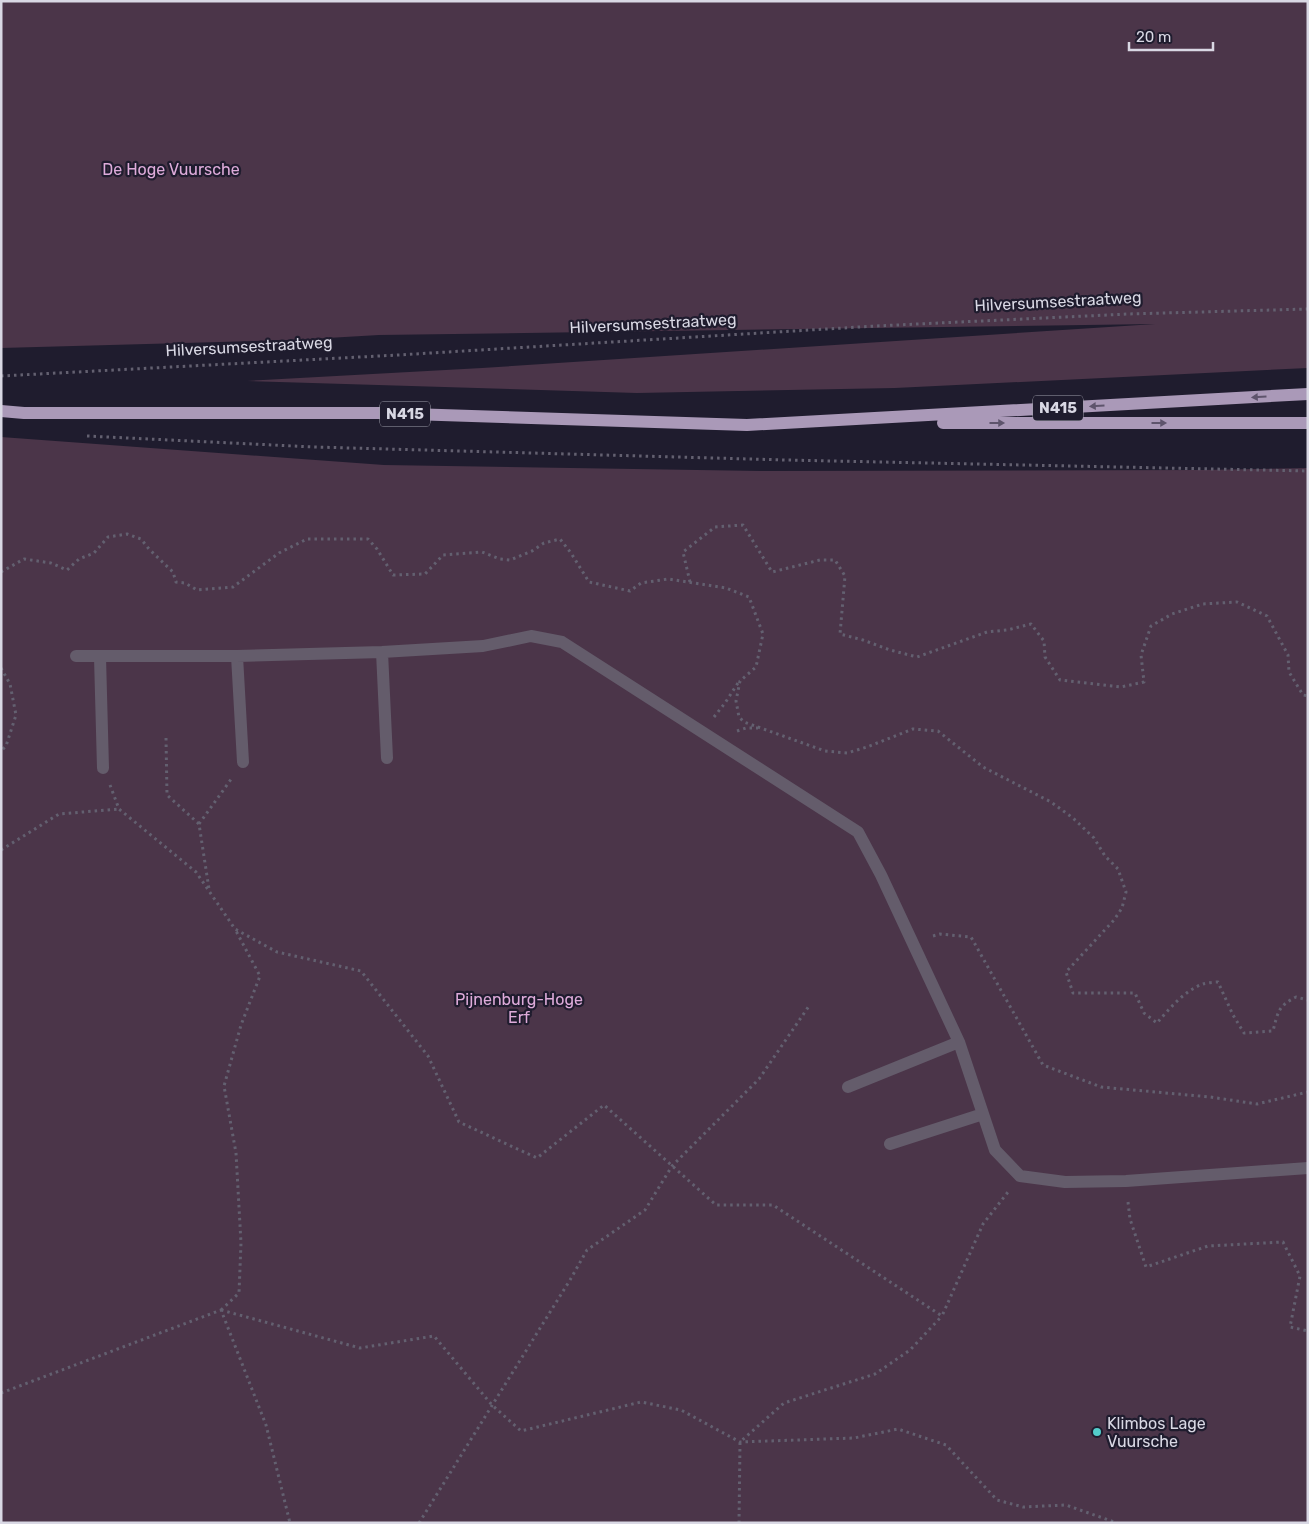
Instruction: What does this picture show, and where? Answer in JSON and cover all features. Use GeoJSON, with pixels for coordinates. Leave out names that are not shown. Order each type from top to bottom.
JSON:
{"type":"FeatureCollection","features":[{"type":"Feature","properties":{"kind":"main road","name":"N415"},"geometry":{"type":"LineString","coordinates":[[1,411],[24,413],[380,413],[747,425],[1308,394]]}},
{"type":"Feature","properties":{"kind":"main road","name":"N415"},"geometry":{"type":"LineString","coordinates":[[808,423],[1308,423]]}},
{"type":"Feature","properties":{"kind":"lane"},"geometry":{"type":"LineString","coordinates":[[76,656],[237,656],[382,652],[483,646],[531,636],[562,642],[705,732],[858,832],[881,875],[959,1042],[995,1150],[1020,1176],[1065,1182],[1126,1182],[1308,1168]]}},
{"type":"Feature","properties":{"kind":"lane"},"geometry":{"type":"LineString","coordinates":[[382,652],[387,758]]}},
{"type":"Feature","properties":{"kind":"lane"},"geometry":{"type":"LineString","coordinates":[[237,656],[243,762]]}},
{"type":"Feature","properties":{"kind":"lane"},"geometry":{"type":"LineString","coordinates":[[100,657],[103,768]]}},
{"type":"Feature","properties":{"kind":"lane"},"geometry":{"type":"LineString","coordinates":[[848,1087],[959,1042]]}},
{"type":"Feature","properties":{"kind":"lane"},"geometry":{"type":"LineString","coordinates":[[890,1144],[982,1114]]}},
{"type":"Feature","properties":{"kind":"path","name":"Hilversumsestraatweg"},"geometry":{"type":"LineString","coordinates":[[1,376],[398,355],[876,326],[1128,314],[1308,310]]}},
{"type":"Feature","properties":{"kind":"path"},"geometry":{"type":"LineString","coordinates":[[86,436],[314,447],[1308,471]]}},
{"type":"Feature","properties":{"kind":"path"},"geometry":{"type":"LineString","coordinates":[[690,582],[683,552],[715,528],[743,524],[772,572],[820,560],[834,560],[845,576],[840,634],[917,657],[987,632],[1008,630],[1031,624],[1044,641],[1045,657],[1060,680],[1121,686],[1144,682],[1141,655],[1151,626],[1172,614],[1203,604],[1238,602],[1268,616],[1288,655],[1289,672],[1303,695],[1308,696]]}},
{"type":"Feature","properties":{"kind":"path"},"geometry":{"type":"LineString","coordinates":[[1,572],[24,559],[51,562],[67,570],[79,559],[94,553],[108,537],[127,534],[141,539],[149,550],[172,572],[176,582],[185,582],[197,590],[233,587],[279,553],[307,538],[368,539],[377,549],[393,574],[425,574],[443,555],[482,552],[500,559],[510,560],[532,551],[544,543],[560,539],[589,582],[630,591],[641,583],[668,579],[726,588],[748,597],[763,634],[756,667],[740,681],[705,732]]}},
{"type":"Feature","properties":{"kind":"path"},"geometry":{"type":"LineString","coordinates":[[1,668],[10,684],[16,715],[6,746],[1,751]]}},
{"type":"Feature","properties":{"kind":"path"},"geometry":{"type":"LineString","coordinates":[[740,681],[736,701],[739,717],[744,722],[824,751],[847,753],[913,729],[938,732],[982,767],[1051,802],[1073,818],[1094,838],[1105,856],[1118,869],[1126,892],[1122,908],[1114,920],[1066,972],[1073,993],[1135,993],[1144,1012],[1157,1023],[1166,1012],[1202,984],[1218,982],[1233,1015],[1244,1033],[1273,1031],[1278,1010],[1283,1004],[1296,997],[1308,1000]]}},
{"type":"Feature","properties":{"kind":"path"},"geometry":{"type":"LineString","coordinates":[[166,738],[167,796],[199,824],[209,889]]}},
{"type":"Feature","properties":{"kind":"path"},"geometry":{"type":"LineString","coordinates":[[199,824],[243,762]]}},
{"type":"Feature","properties":{"kind":"path"},"geometry":{"type":"LineString","coordinates":[[1,1393],[221,1310],[239,1293],[241,1243],[236,1153],[224,1086],[241,1025],[260,976],[235,928],[196,872],[119,809],[103,768]]}},
{"type":"Feature","properties":{"kind":"path"},"geometry":{"type":"LineString","coordinates":[[1,850],[59,814],[119,809]]}},
{"type":"Feature","properties":{"kind":"path"},"geometry":{"type":"LineString","coordinates":[[235,928],[277,952],[360,971],[428,1056],[459,1122],[537,1158],[604,1105],[716,1205],[773,1205],[942,1316]]}},
{"type":"Feature","properties":{"kind":"path"},"geometry":{"type":"LineString","coordinates":[[911,941],[940,934],[971,937],[1043,1065],[1101,1088],[1210,1097],[1256,1104],[1308,1092]]}},
{"type":"Feature","properties":{"kind":"path"},"geometry":{"type":"LineString","coordinates":[[419,1523],[565,1289],[587,1250],[645,1210],[672,1166],[760,1079],[809,1006]]}},
{"type":"Feature","properties":{"kind":"path"},"geometry":{"type":"LineString","coordinates":[[738,1523],[740,1442],[784,1403],[875,1374],[910,1350],[942,1316],[983,1224],[1020,1176]]}},
{"type":"Feature","properties":{"kind":"path"},"geometry":{"type":"LineString","coordinates":[[1126,1182],[1130,1219],[1146,1267],[1208,1246],[1283,1242],[1300,1276],[1290,1327],[1308,1330]]}},
{"type":"Feature","properties":{"kind":"path"},"geometry":{"type":"LineString","coordinates":[[221,1310],[360,1348],[434,1336],[492,1405],[521,1431],[641,1402],[681,1410],[740,1442],[854,1438],[898,1429],[946,1445],[996,1500],[1023,1507],[1066,1505],[1117,1523]]}},
{"type":"Feature","properties":{"kind":"path"},"geometry":{"type":"LineString","coordinates":[[221,1310],[266,1425],[290,1523]]}},
{"type":"Feature","properties":{"kind":"green space","name":"De Hoge Vuursche"},"geometry":{"type":"Polygon","coordinates":[[[1,1],[1308,1],[1308,368],[895,388],[637,393],[247,381],[482,368],[1155,324],[379,335],[293,340],[1,348],[1,1]]]}},
{"type":"Feature","properties":{"kind":"green space","name":"Pijnenburg-Hoge Erf"},"geometry":{"type":"Polygon","coordinates":[[[1,437],[384,465],[761,471],[1308,468],[1308,1523],[1,1523],[1,437]]]}},
{"type":"Feature","properties":{"kind":"place","name":"Klimbos Lage Vuursche"},"geometry":{"type":"Point","coordinates":[1097,1432]}}]}
